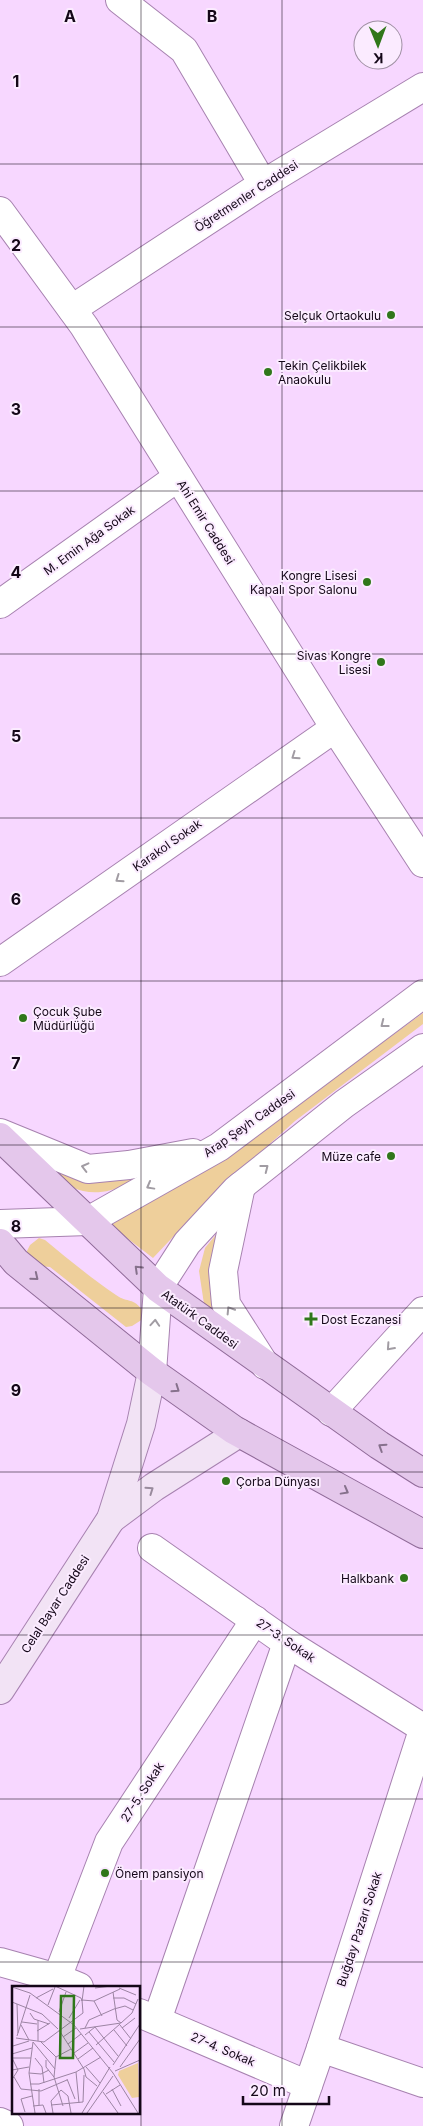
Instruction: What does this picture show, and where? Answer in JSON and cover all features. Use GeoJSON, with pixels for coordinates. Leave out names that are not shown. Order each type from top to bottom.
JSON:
{"type":"FeatureCollection","features":[{"type":"Feature","properties":{"kind":"main road","name":"Atatürk Caddesi"},"geometry":{"type":"LineString","coordinates":[[0,1138],[158,1288],[331,1412],[423,1473]]}},
{"type":"Feature","properties":{"kind":"main road"},"geometry":{"type":"LineString","coordinates":[[0,1244],[16,1262],[152,1372],[239,1433],[423,1534]]}},
{"type":"Feature","properties":{"kind":"main road"},"geometry":{"type":"LineString","coordinates":[[111,1519],[141,1424],[152,1372]]}},
{"type":"Feature","properties":{"kind":"main road"},"geometry":{"type":"LineString","coordinates":[[111,1519],[154,1487],[239,1433]]}},
{"type":"Feature","properties":{"kind":"main road","name":"Celal Bayar Caddesi"},"geometry":{"type":"LineString","coordinates":[[0,1690],[111,1519]]}},
{"type":"Feature","properties":{"kind":"street"},"geometry":{"type":"LineString","coordinates":[[120,0],[184,50],[263,184]]}},
{"type":"Feature","properties":{"kind":"street","name":"Öğretmenler Caddesi"},"geometry":{"type":"LineString","coordinates":[[72,309],[263,184],[423,86]]}},
{"type":"Feature","properties":{"kind":"street","name":"Ahi Emir Caddesi"},"geometry":{"type":"LineString","coordinates":[[0,211],[72,309],[335,728],[423,863]]}},
{"type":"Feature","properties":{"kind":"street","name":"M. Emin Ağa Sokak"},"geometry":{"type":"LineString","coordinates":[[0,604],[178,477]]}},
{"type":"Feature","properties":{"kind":"street","name":"Karakol Sokak"},"geometry":{"type":"LineString","coordinates":[[0,962],[335,728]]}},
{"type":"Feature","properties":{"kind":"street","name":"Arap Şeyh Caddesi"},"geometry":{"type":"LineString","coordinates":[[0,1224],[88,1221],[219,1147],[423,994]]}},
{"type":"Feature","properties":{"kind":"street"},"geometry":{"type":"LineString","coordinates":[[152,1372],[158,1288],[187,1243],[241,1186],[344,1104],[423,1048]]}},
{"type":"Feature","properties":{"kind":"street"},"geometry":{"type":"LineString","coordinates":[[0,1133],[88,1169],[130,1165],[219,1147]]}},
{"type":"Feature","properties":{"kind":"street"},"geometry":{"type":"LineString","coordinates":[[241,1186],[224,1271],[226,1304],[266,1366]]}},
{"type":"Feature","properties":{"kind":"street"},"geometry":{"type":"LineString","coordinates":[[331,1412],[423,1311]]}},
{"type":"Feature","properties":{"kind":"street","name":"27-3. Sokak"},"geometry":{"type":"LineString","coordinates":[[152,1548],[287,1642],[423,1729]]}},
{"type":"Feature","properties":{"kind":"street","name":"27-5. Sokak"},"geometry":{"type":"LineString","coordinates":[[68,1982],[109,1842],[255,1620]]}},
{"type":"Feature","properties":{"kind":"street"},"geometry":{"type":"LineString","coordinates":[[148,2017],[287,1642]]}},
{"type":"Feature","properties":{"kind":"street","name":"Buğday Pazarı Sokak"},"geometry":{"type":"LineString","coordinates":[[294,2126],[321,2048],[423,1729]]}},
{"type":"Feature","properties":{"kind":"street"},"geometry":{"type":"LineString","coordinates":[[0,1962],[68,1982]]}},
{"type":"Feature","properties":{"kind":"street","name":"27-4. Sokak"},"geometry":{"type":"LineString","coordinates":[[148,2017],[308,2085]]}},
{"type":"Feature","properties":{"kind":"street"},"geometry":{"type":"LineString","coordinates":[[321,2048],[423,2083]]}},
{"type":"Feature","properties":{"kind":"street"},"geometry":{"type":"LineString","coordinates":[[0,2122],[9,2126]]}},
{"type":"Feature","properties":{"kind":"shaded area"},"geometry":{"type":"Polygon","coordinates":[[[423,1013],[423,1024],[295,1121],[208,1200],[153,1258],[106,1222],[212,1166],[423,1013]]]}},
{"type":"Feature","properties":{"kind":"shaded area"},"geometry":{"type":"Polygon","coordinates":[[[153,1171],[120,1187],[102,1192],[83,1191],[74,1188],[48,1173],[99,1176],[153,1171]]]}},
{"type":"Feature","properties":{"kind":"shaded area"},"geometry":{"type":"Polygon","coordinates":[[[218,1232],[225,1331],[204,1304],[199,1271],[205,1248],[218,1232]]]}},
{"type":"Feature","properties":{"kind":"shaded area"},"geometry":{"type":"Polygon","coordinates":[[[39,1238],[45,1240],[120,1298],[133,1302],[140,1307],[144,1312],[143,1319],[132,1326],[126,1327],[50,1267],[39,1266],[26,1253],[30,1245],[39,1238]]]}},
{"type":"Feature","properties":{"kind":"place","name":"Selçuk Ortaokulu"},"geometry":{"type":"Point","coordinates":[391,315]}},
{"type":"Feature","properties":{"kind":"place","name":"Tekin Çelikbilek Anaokulu"},"geometry":{"type":"Point","coordinates":[268,372]}},
{"type":"Feature","properties":{"kind":"place","name":"Kongre Lisesi Kapalı Spor Salonu"},"geometry":{"type":"Point","coordinates":[367,582]}},
{"type":"Feature","properties":{"kind":"place","name":"Sivas Kongre Lisesi"},"geometry":{"type":"Point","coordinates":[381,662]}},
{"type":"Feature","properties":{"kind":"place","name":"Çocuk Şube Müdürlüğü"},"geometry":{"type":"Point","coordinates":[23,1018]}},
{"type":"Feature","properties":{"kind":"place","name":"Müze cafe"},"geometry":{"type":"Point","coordinates":[391,1156]}},
{"type":"Feature","properties":{"kind":"place","name":"Dost Eczanesi"},"geometry":{"type":"Point","coordinates":[311,1319]}},
{"type":"Feature","properties":{"kind":"place","name":"Çorba Dünyası"},"geometry":{"type":"Point","coordinates":[226,1481]}},
{"type":"Feature","properties":{"kind":"place","name":"Halkbank"},"geometry":{"type":"Point","coordinates":[404,1578]}},
{"type":"Feature","properties":{"kind":"place","name":"Önem pansiyon"},"geometry":{"type":"Point","coordinates":[105,1873]}}]}
